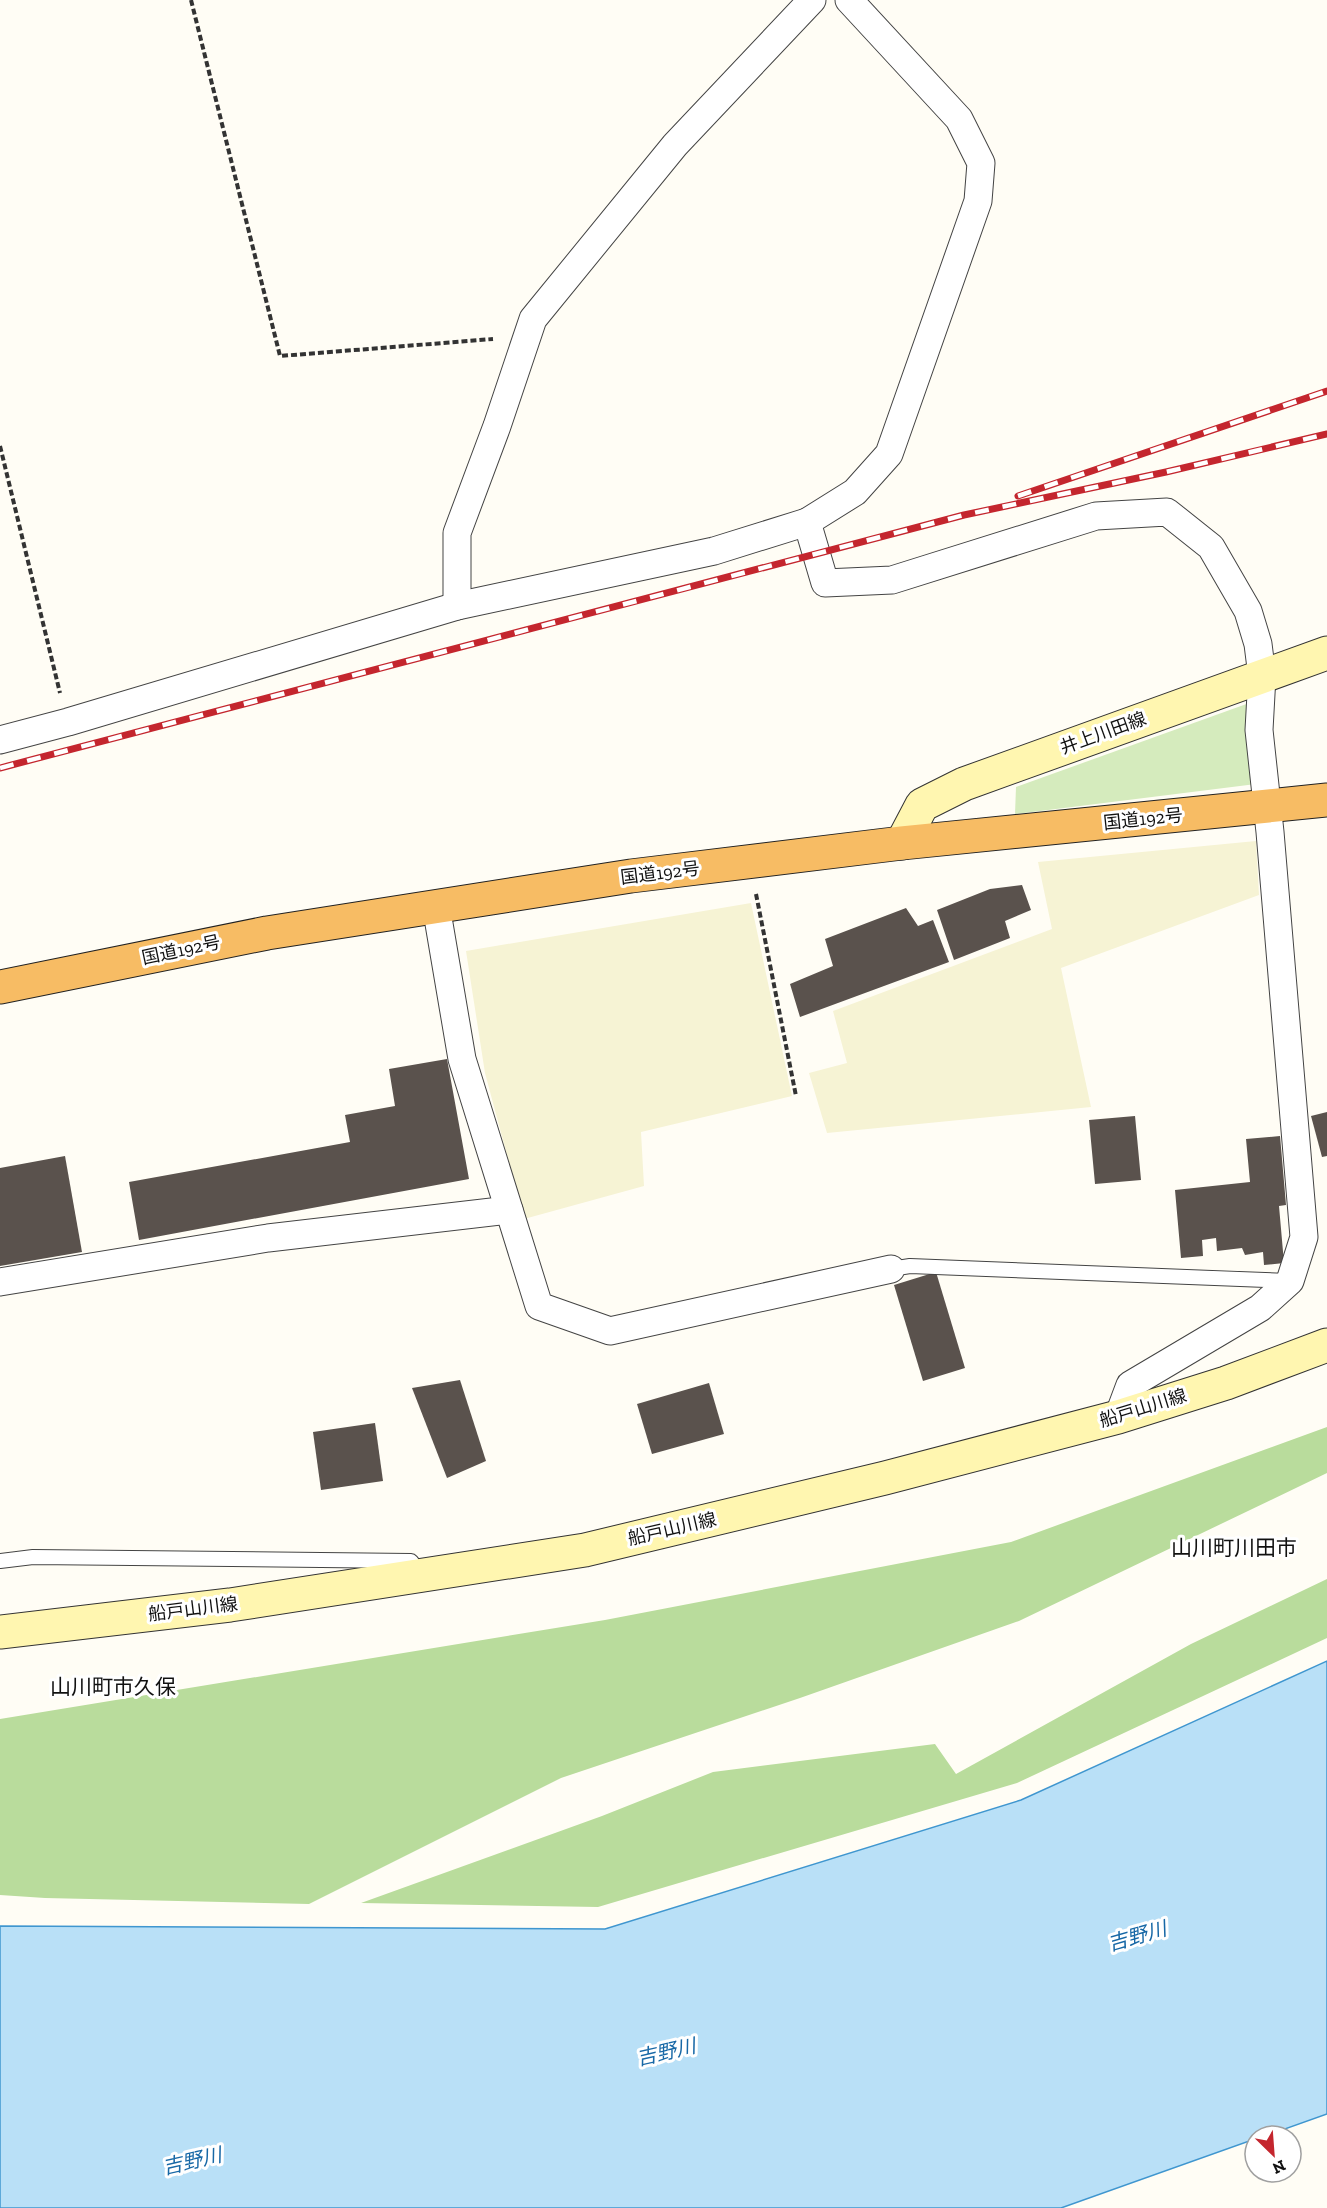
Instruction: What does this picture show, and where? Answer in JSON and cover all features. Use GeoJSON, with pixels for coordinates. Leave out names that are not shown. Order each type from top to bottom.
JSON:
{"type":"FeatureCollection","features":[{"type":"Feature","properties":{"kind":"highway","name":"国道192号"},"geometry":{"type":"LineString","coordinates":[[0,987],[267,933],[631,876],[902,843],[1327,800]]}},
{"type":"Feature","properties":{"kind":"main road","name":"井上川田線"},"geometry":{"type":"LineString","coordinates":[[902,843],[922,805],[964,784],[1327,652]]}},
{"type":"Feature","properties":{"kind":"main road","name":"船戸山川線"},"geometry":{"type":"LineString","coordinates":[[0,1632],[230,1605],[585,1550],[885,1478],[1118,1417],[1226,1383],[1327,1345]]}},
{"type":"Feature","properties":{"kind":"street"},"geometry":{"type":"LineString","coordinates":[[457,606],[457,533],[497,426],[532,319],[675,145],[812,0]]}},
{"type":"Feature","properties":{"kind":"street"},"geometry":{"type":"LineString","coordinates":[[0,740],[68,722],[457,606],[714,551],[807,522],[855,492],[889,454],[978,201],[981,164],[959,119],[849,0]]}},
{"type":"Feature","properties":{"kind":"street"},"geometry":{"type":"LineString","coordinates":[[807,522],[825,583],[892,580],[1096,516],[1167,512],[1212,547],[1248,611],[1258,644],[1262,676],[1259,730],[1304,1237],[1290,1281],[1260,1308],[1130,1385],[1118,1417]]}},
{"type":"Feature","properties":{"kind":"street"},"geometry":{"type":"LineString","coordinates":[[436,906],[462,1059],[539,1306],[610,1330],[891,1269]]}},
{"type":"Feature","properties":{"kind":"street"},"geometry":{"type":"LineString","coordinates":[[0,1282],[268,1238],[509,1210]]}},
{"type":"Feature","properties":{"kind":"lane"},"geometry":{"type":"LineString","coordinates":[[891,1269],[910,1266],[1290,1281]]}},
{"type":"Feature","properties":{"kind":"lane"},"geometry":{"type":"LineString","coordinates":[[0,1561],[33,1557],[411,1561],[423,1575]]}},
{"type":"Feature","properties":{"kind":"path"},"geometry":{"type":"LineString","coordinates":[[191,0],[280,356],[527,336]]}},
{"type":"Feature","properties":{"kind":"path"},"geometry":{"type":"LineString","coordinates":[[0,446],[68,722]]}},
{"type":"Feature","properties":{"kind":"path"},"geometry":{"type":"LineString","coordinates":[[754,887],[796,1096]]}},
{"type":"Feature","properties":{"kind":"shaded area"},"geometry":{"type":"Polygon","coordinates":[[[1256,841],[1259,895],[1061,968],[1091,1107],[827,1133],[809,1073],[847,1063],[833,1011],[1052,929],[1038,862],[1256,841]]]}},
{"type":"Feature","properties":{"kind":"shaded area"},"geometry":{"type":"Polygon","coordinates":[[[751,903],[792,1096],[641,1132],[644,1186],[524,1219],[485,1073],[466,951],[751,903]]]}},
{"type":"Feature","properties":{"kind":"green space"},"geometry":{"type":"Polygon","coordinates":[[[1252,702],[1256,784],[1015,814],[1016,787],[1252,702]]]}},
{"type":"Feature","properties":{"kind":"green space"},"geometry":{"type":"Polygon","coordinates":[[[1327,1427],[1327,1473],[1019,1621],[800,1698],[561,1778],[309,1904],[0,1895],[0,1719],[605,1620],[1011,1542],[1327,1427]]]}},
{"type":"Feature","properties":{"kind":"green space"},"geometry":{"type":"Polygon","coordinates":[[[1327,1579],[1327,1638],[1017,1783],[598,1907],[361,1903],[602,1816],[713,1772],[935,1744],[956,1774],[1191,1644],[1327,1579]]]}},
{"type":"Feature","properties":{"kind":"water","name":"吉野川"},"geometry":{"type":"Polygon","coordinates":[[[1327,1661],[1327,2114],[1299,2124],[1243,2124],[1243,2143],[1061,2208],[0,2208],[0,1926],[605,1929],[1021,1800],[1327,1661]]]}},
{"type":"Feature","properties":{"kind":"building"},"geometry":{"type":"Polygon","coordinates":[[[1022,885],[1031,910],[1005,921],[1010,938],[954,960],[937,910],[990,889],[1022,885]]]}},
{"type":"Feature","properties":{"kind":"building"},"geometry":{"type":"Polygon","coordinates":[[[906,908],[918,926],[933,920],[949,962],[800,1017],[790,984],[833,966],[825,939],[906,908]]]}},
{"type":"Feature","properties":{"kind":"building"},"geometry":{"type":"Polygon","coordinates":[[[447,1059],[469,1179],[139,1240],[129,1182],[350,1142],[345,1115],[395,1106],[389,1069],[447,1059]]]}},
{"type":"Feature","properties":{"kind":"building"},"geometry":{"type":"Polygon","coordinates":[[[1327,1112],[1327,1156],[1322,1157],[1311,1116],[1327,1112]]]}},
{"type":"Feature","properties":{"kind":"building"},"geometry":{"type":"Polygon","coordinates":[[[1135,1116],[1141,1180],[1095,1184],[1089,1120],[1135,1116]]]}},
{"type":"Feature","properties":{"kind":"building"},"geometry":{"type":"Polygon","coordinates":[[[1280,1136],[1286,1205],[1279,1206],[1284,1263],[1264,1265],[1263,1252],[1245,1255],[1242,1248],[1217,1251],[1216,1238],[1202,1240],[1203,1256],[1181,1258],[1175,1190],[1250,1182],[1246,1139],[1280,1136]]]}},
{"type":"Feature","properties":{"kind":"building"},"geometry":{"type":"Polygon","coordinates":[[[65,1156],[82,1252],[0,1266],[0,1168],[65,1156]]]}},
{"type":"Feature","properties":{"kind":"building"},"geometry":{"type":"Polygon","coordinates":[[[936,1272],[965,1368],[923,1381],[894,1285],[936,1272]]]}},
{"type":"Feature","properties":{"kind":"building"},"geometry":{"type":"Polygon","coordinates":[[[460,1380],[486,1461],[447,1478],[412,1388],[460,1380]]]}},
{"type":"Feature","properties":{"kind":"building"},"geometry":{"type":"Polygon","coordinates":[[[709,1383],[724,1434],[652,1454],[637,1404],[709,1383]]]}},
{"type":"Feature","properties":{"kind":"building"},"geometry":{"type":"Polygon","coordinates":[[[375,1423],[383,1481],[321,1490],[313,1432],[375,1423]]]}},
{"type":"Feature","properties":{"kind":"railway"},"geometry":{"type":"LineString","coordinates":[[1018,496],[1327,391]]}},
{"type":"Feature","properties":{"kind":"railway"},"geometry":{"type":"LineString","coordinates":[[0,768],[964,515],[1166,472],[1327,434]]}},
{"type":"Feature","properties":{"kind":"district","name":"山川町川田市"},"geometry":{"type":"Point","coordinates":[1234,1547]}},
{"type":"Feature","properties":{"kind":"district","name":"山川町市久保"},"geometry":{"type":"Point","coordinates":[113,1686]}}]}
